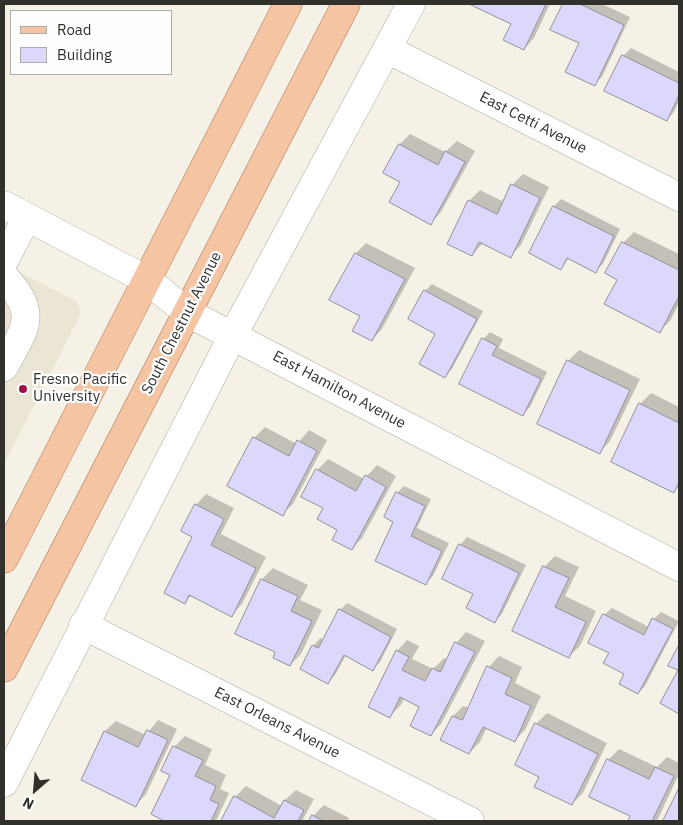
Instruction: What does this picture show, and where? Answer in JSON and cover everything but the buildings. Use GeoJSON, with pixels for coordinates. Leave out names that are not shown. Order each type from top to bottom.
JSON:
{"type":"FeatureCollection","features":[{"type":"Feature","properties":{"kind":"main road"},"geometry":{"type":"LineString","coordinates":[[4,559],[288,4]]}},
{"type":"Feature","properties":{"kind":"main road","name":"South Chestnut Avenue"},"geometry":{"type":"LineString","coordinates":[[4,668],[346,4]]}},
{"type":"Feature","properties":{"kind":"street"},"geometry":{"type":"LineString","coordinates":[[4,783],[233,335],[411,4]]}},
{"type":"Feature","properties":{"kind":"street","name":"East Cetti Avenue"},"geometry":{"type":"LineString","coordinates":[[387,49],[679,197]]}},
{"type":"Feature","properties":{"kind":"street","name":"East Hamilton Avenue"},"geometry":{"type":"LineString","coordinates":[[15,211],[147,280],[188,313],[679,567]]}},
{"type":"Feature","properties":{"kind":"street"},"geometry":{"type":"LineString","coordinates":[[4,261],[15,211]]}},
{"type":"Feature","properties":{"kind":"street"},"geometry":{"type":"LineString","coordinates":[[4,276],[18,292],[25,309],[26,326],[4,367]]}},
{"type":"Feature","properties":{"kind":"street","name":"East Orleans Avenue"},"geometry":{"type":"LineString","coordinates":[[84,625],[470,821]]}},
{"type":"Feature","properties":{"kind":"shaded area","name":"Fresno Pacific University"},"geometry":{"type":"Polygon","coordinates":[[[4,264],[77,302],[81,314],[4,464],[4,264]]]}},
{"type":"Feature","properties":{"kind":"place","name":"Fresno Pacific University"},"geometry":{"type":"Point","coordinates":[23,389]}}]}
